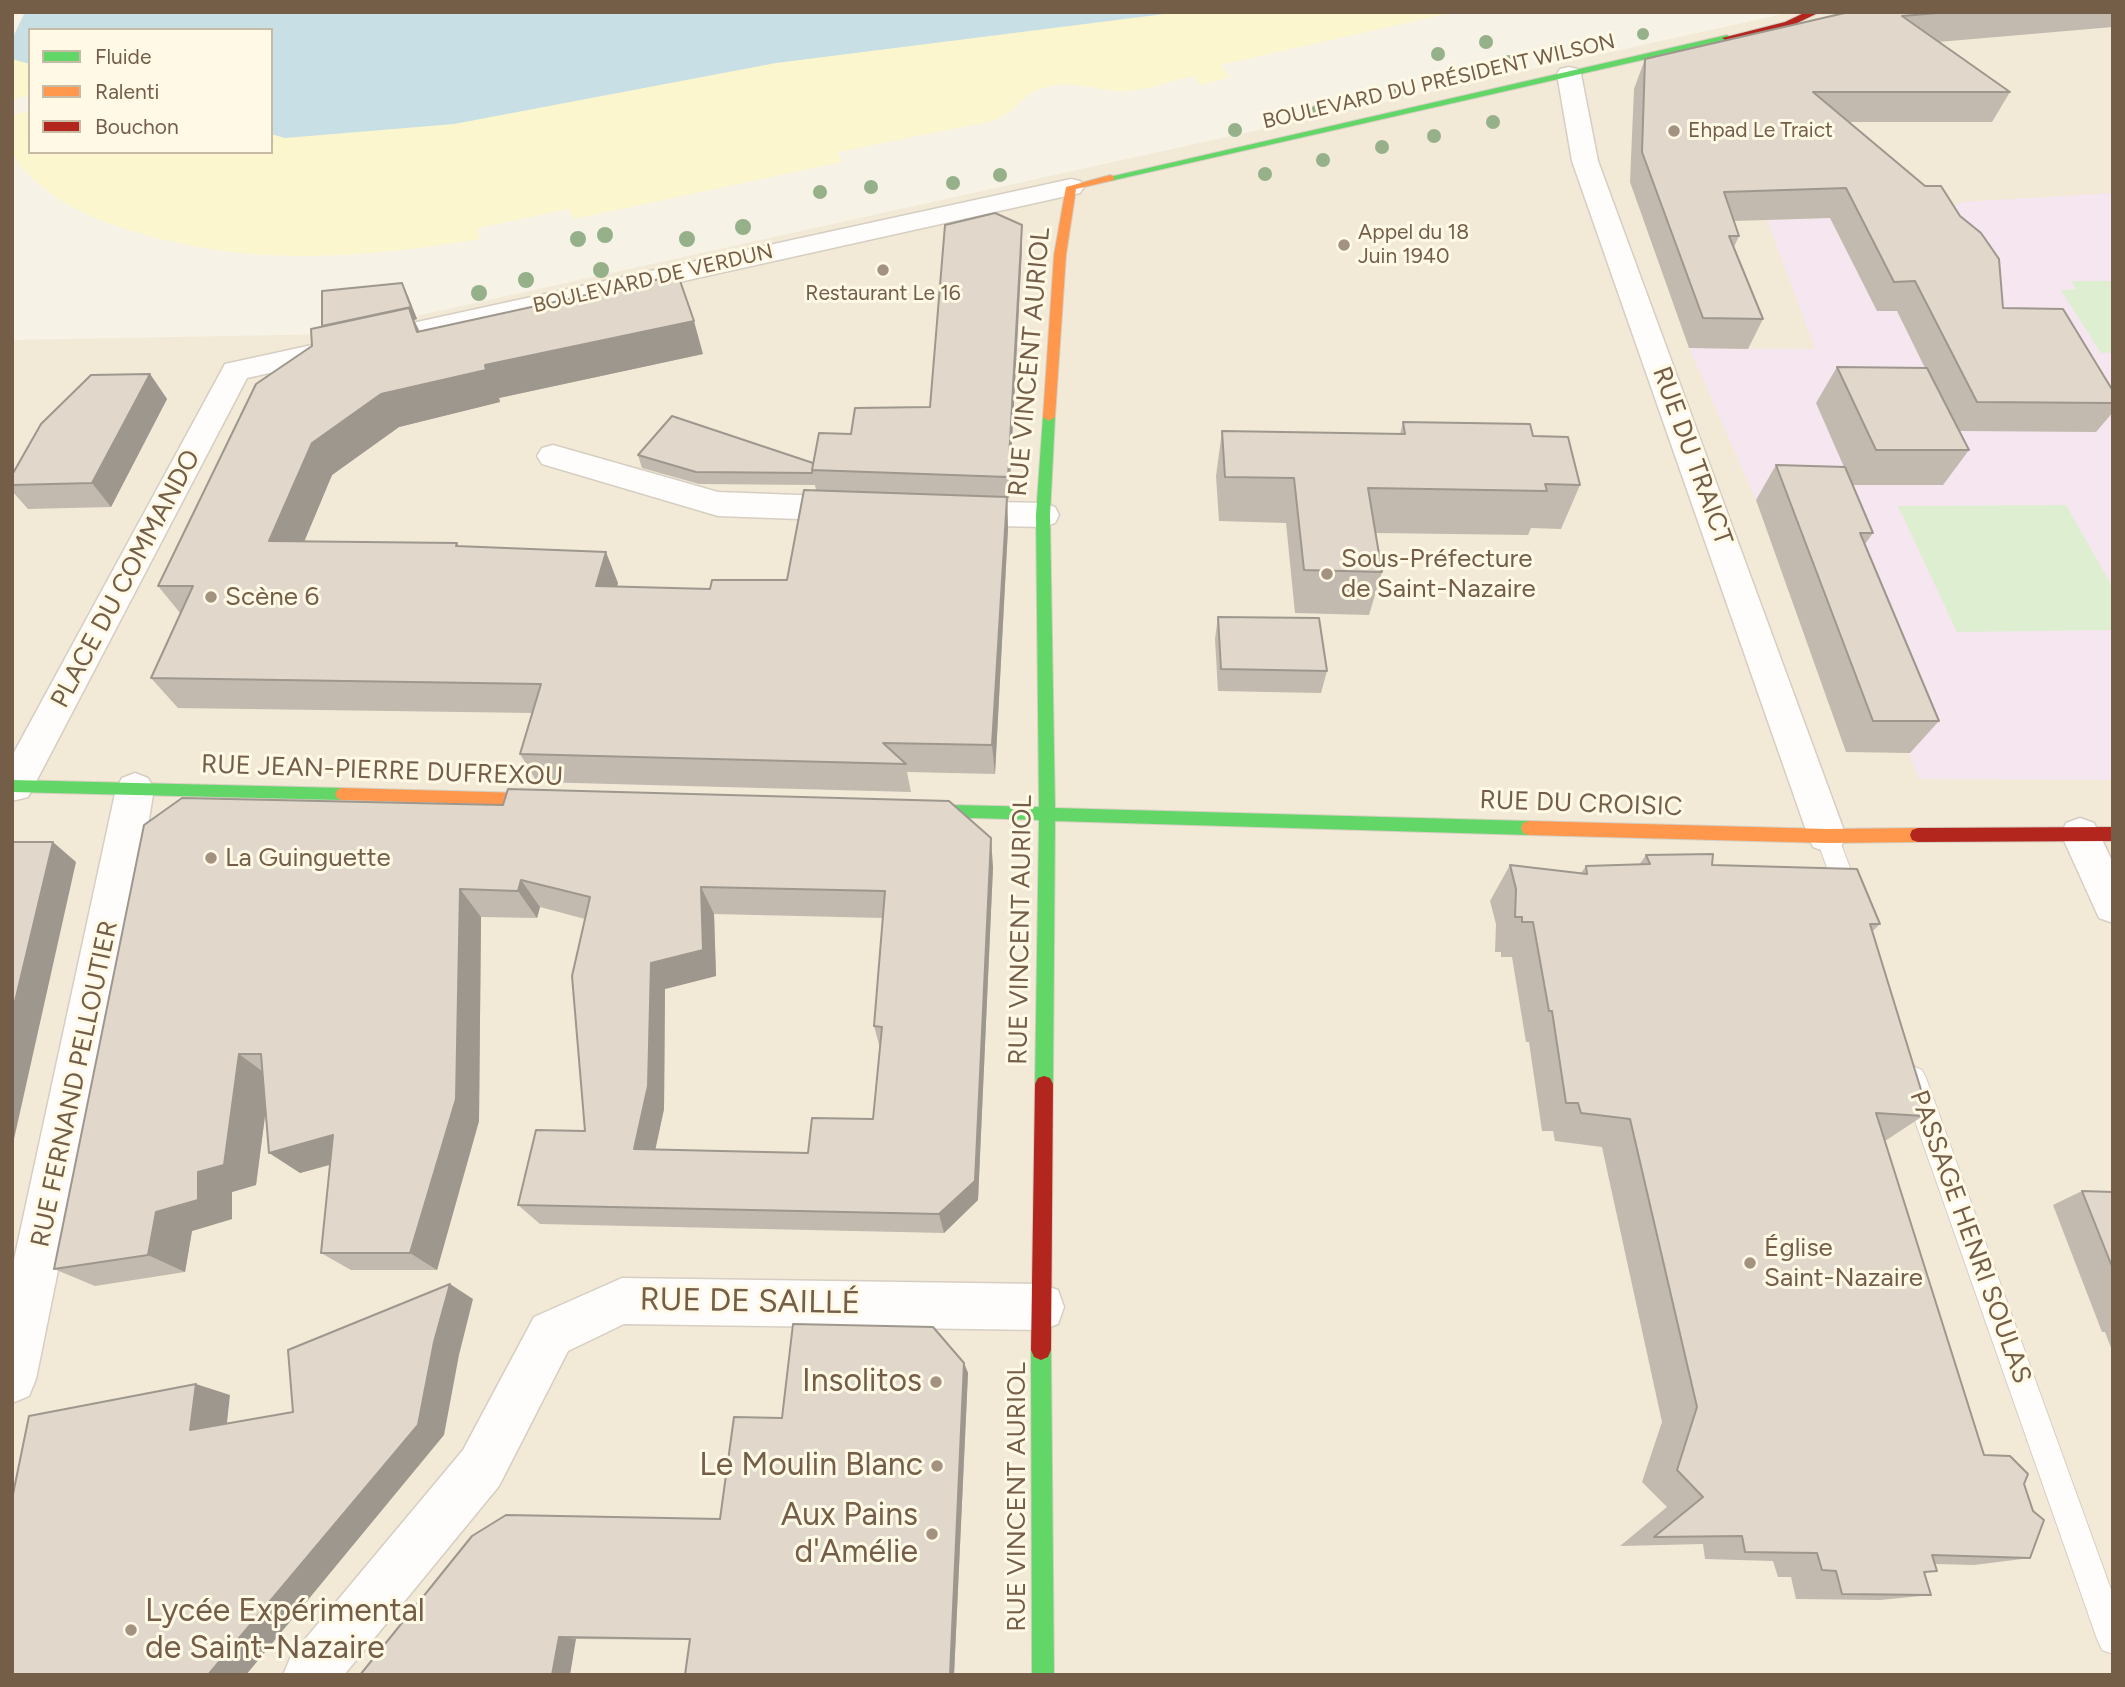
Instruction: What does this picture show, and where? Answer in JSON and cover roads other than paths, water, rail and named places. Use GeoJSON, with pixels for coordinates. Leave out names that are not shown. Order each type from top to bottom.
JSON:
{"type":"FeatureCollection","features":[{"type":"Feature","properties":{"kind":"street","name":"BOULEVARD DU PRÉSIDENT WILSON"},"geometry":{"type":"LineString","coordinates":[[1071,187],[1788,24],[1815,12]]}},
{"type":"Feature","properties":{"kind":"street","name":"RUE DU TRAICT"},"geometry":{"type":"LineString","coordinates":[[1569,74],[1586,161],[1827,836]]}},
{"type":"Feature","properties":{"kind":"street","name":"BOULEVARD DE VERDUN"},"geometry":{"type":"LineString","coordinates":[[236,371],[1071,187]]}},
{"type":"Feature","properties":{"kind":"street","name":"RUE VINCENT AURIOL"},"geometry":{"type":"LineString","coordinates":[[1043,1675],[1041,1307],[1047,814],[1043,514],[1060,255],[1071,187]]}},
{"type":"Feature","properties":{"kind":"street","name":"PLACE DU COMMANDO"},"geometry":{"type":"LineString","coordinates":[[135,789],[14,786],[236,371]]}},
{"type":"Feature","properties":{"kind":"street"},"geometry":{"type":"LineString","coordinates":[[553,456],[718,504],[879,510]]}},
{"type":"Feature","properties":{"kind":"street"},"geometry":{"type":"LineString","coordinates":[[919,511],[1043,514]]}},
{"type":"Feature","properties":{"kind":"street","name":"RUE JEAN-PIERRE DUFREXOU"},"geometry":{"type":"LineString","coordinates":[[135,789],[576,801]]}},
{"type":"Feature","properties":{"kind":"street","name":"RUE FERNAND PELLOUTIER"},"geometry":{"type":"LineString","coordinates":[[12,1379],[135,789]]}},
{"type":"Feature","properties":{"kind":"street"},"geometry":{"type":"LineString","coordinates":[[893,810],[1047,814]]}},
{"type":"Feature","properties":{"kind":"street","name":"RUE DU CROISIC"},"geometry":{"type":"LineString","coordinates":[[1047,814],[1827,836],[2096,834]]}},
{"type":"Feature","properties":{"kind":"street"},"geometry":{"type":"LineString","coordinates":[[2096,834],[2113,906]]}},
{"type":"Feature","properties":{"kind":"street","name":"RUE DE SAILLÉ"},"geometry":{"type":"LineString","coordinates":[[310,1675],[481,1468],[551,1334],[622,1301],[1041,1307]]}},
{"type":"Feature","properties":{"kind":"lane"},"geometry":{"type":"LineString","coordinates":[[1827,836],[1859,927]]}},
{"type":"Feature","properties":{"kind":"lane","name":"PASSAGE HENRI SOULAS"},"geometry":{"type":"LineString","coordinates":[[1906,1058],[2113,1639]]}},
{"type":"Feature","properties":{"kind":"water"},"geometry":{"type":"Polygon","coordinates":[[[25,12],[1180,12],[776,63],[454,124],[285,138],[273,135],[273,28],[28,28],[28,63],[12,59],[12,39],[25,12]]]}},
{"type":"Feature","properties":{"kind":"place","name":"Ehpad Le Traict"},"geometry":{"type":"Point","coordinates":[1674,131]}},
{"type":"Feature","properties":{"kind":"place","name":"Appel du 18 Juin 1940"},"geometry":{"type":"Point","coordinates":[1344,245]}},
{"type":"Feature","properties":{"kind":"place","name":"Restaurant Le 16"},"geometry":{"type":"Point","coordinates":[883,270]}},
{"type":"Feature","properties":{"kind":"place","name":"Sous-Préfecture de Saint-Nazaire"},"geometry":{"type":"Point","coordinates":[1327,574]}},
{"type":"Feature","properties":{"kind":"place","name":"Scène 6"},"geometry":{"type":"Point","coordinates":[211,597]}},
{"type":"Feature","properties":{"kind":"place","name":"La Guinguette"},"geometry":{"type":"Point","coordinates":[211,858]}},
{"type":"Feature","properties":{"kind":"place","name":"Église Saint-Nazaire"},"geometry":{"type":"Point","coordinates":[1750,1263]}},
{"type":"Feature","properties":{"kind":"place","name":"Insolitos"},"geometry":{"type":"Point","coordinates":[936,1382]}},
{"type":"Feature","properties":{"kind":"place","name":"Le Moulin Blanc"},"geometry":{"type":"Point","coordinates":[937,1466]}},
{"type":"Feature","properties":{"kind":"place","name":"Aux Pains d'Amélie"},"geometry":{"type":"Point","coordinates":[932,1534]}},
{"type":"Feature","properties":{"kind":"place","name":"Lycée Expérimental de Saint-Nazaire"},"geometry":{"type":"Point","coordinates":[131,1630]}}]}
